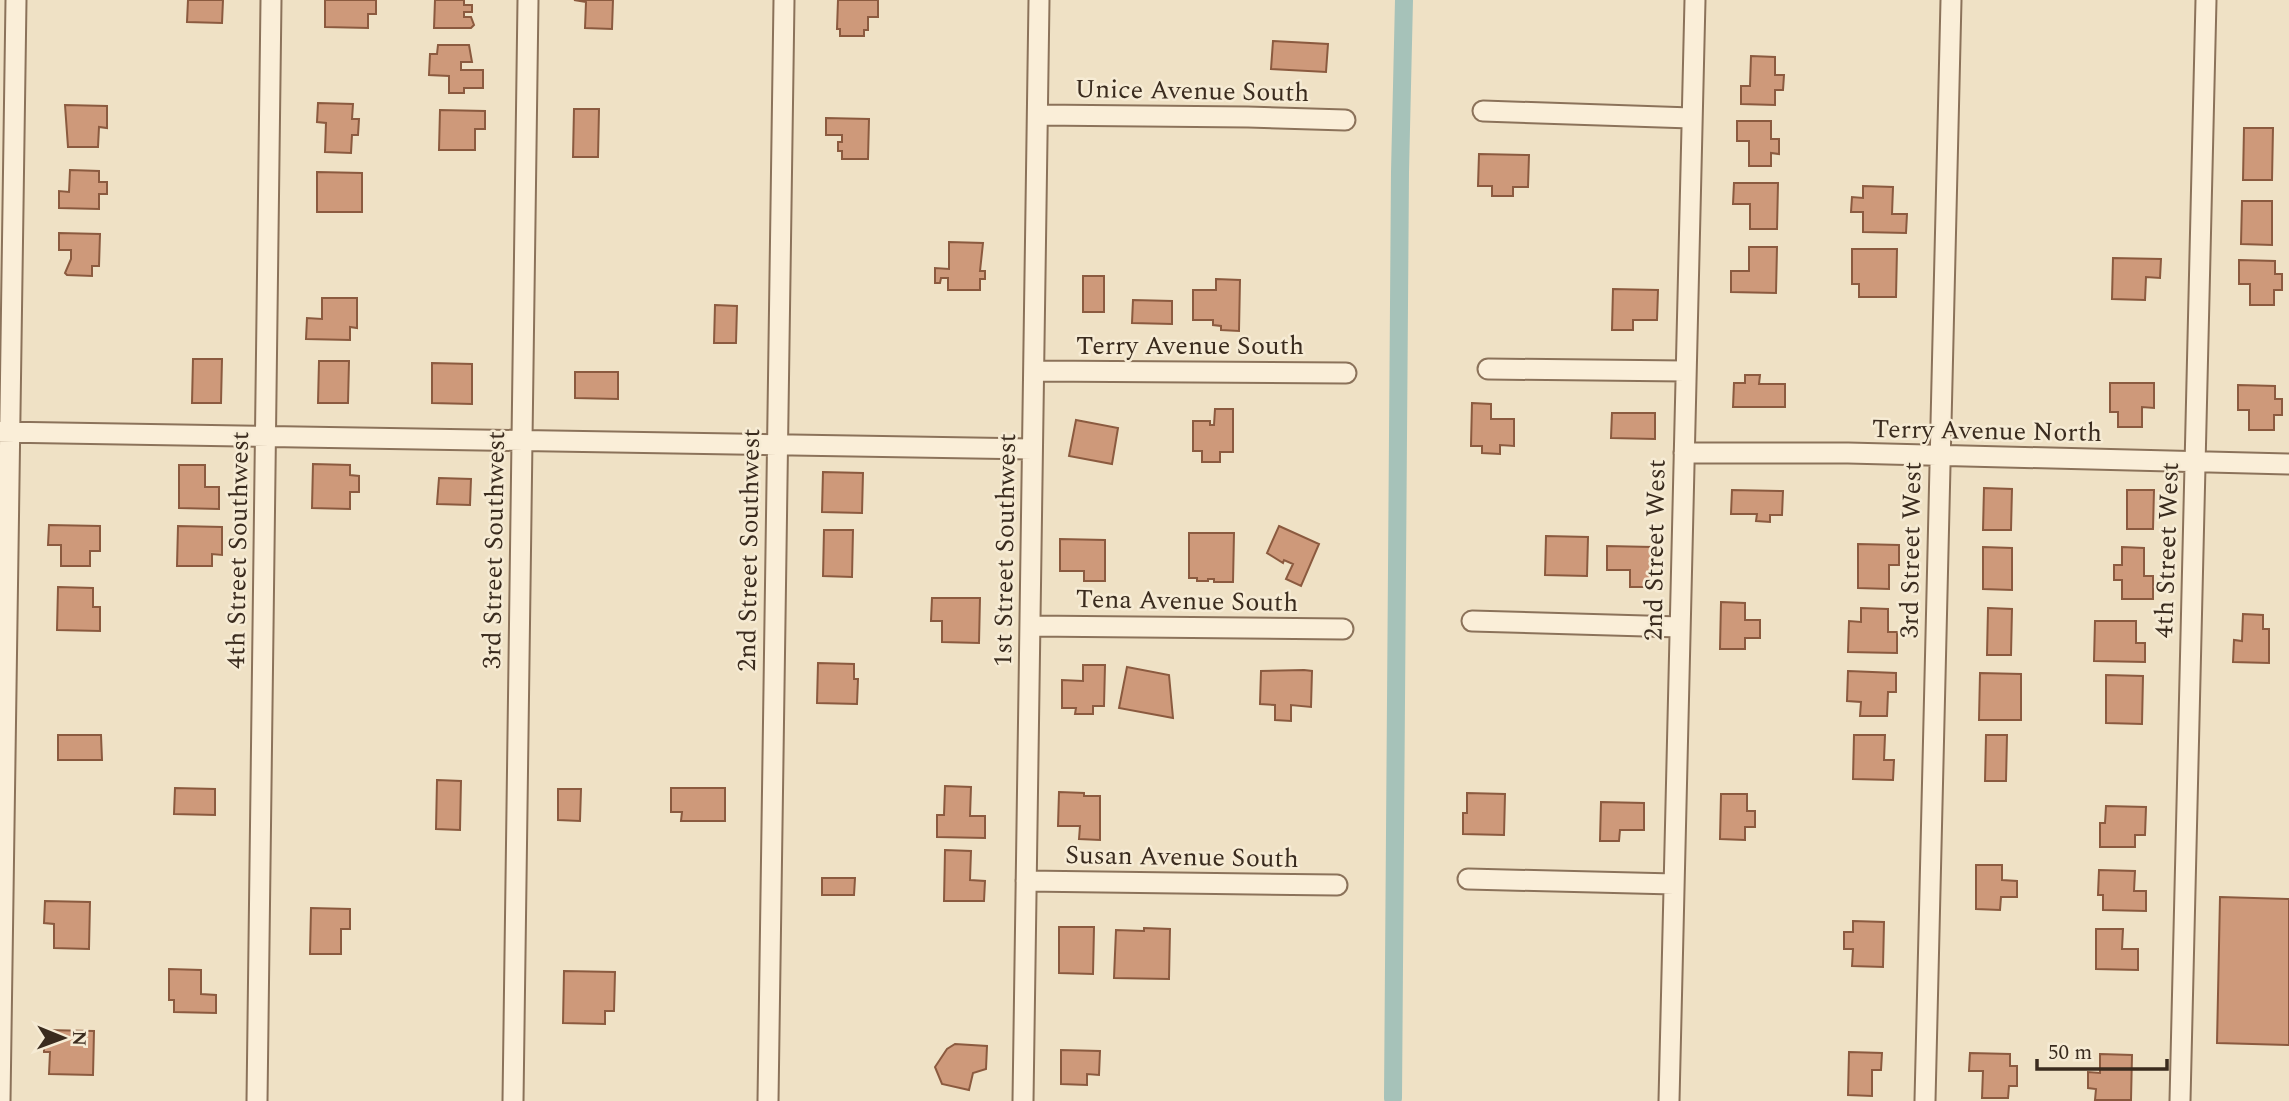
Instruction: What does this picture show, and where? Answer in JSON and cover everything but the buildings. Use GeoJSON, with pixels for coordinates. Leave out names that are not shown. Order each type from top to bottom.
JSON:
{"type":"FeatureCollection","features":[{"type":"Feature","properties":{"kind":"street"},"geometry":{"type":"LineString","coordinates":[[0,1101],[5,432],[16,0]]}},
{"type":"Feature","properties":{"kind":"street","name":"4th Street Southwest"},"geometry":{"type":"LineString","coordinates":[[257,1101],[271,0]]}},
{"type":"Feature","properties":{"kind":"street","name":"3rd Street Southwest"},"geometry":{"type":"LineString","coordinates":[[513,1101],[528,0]]}},
{"type":"Feature","properties":{"kind":"street","name":"2nd Street Southwest"},"geometry":{"type":"LineString","coordinates":[[768,1101],[784,0]]}},
{"type":"Feature","properties":{"kind":"street","name":"1st Street Southwest"},"geometry":{"type":"LineString","coordinates":[[1023,1101],[1039,0]]}},
{"type":"Feature","properties":{"kind":"street","name":"2nd Street West"},"geometry":{"type":"LineString","coordinates":[[1669,1101],[1695,0]]}},
{"type":"Feature","properties":{"kind":"street","name":"3rd Street West"},"geometry":{"type":"LineString","coordinates":[[1925,1101],[1951,0]]}},
{"type":"Feature","properties":{"kind":"street","name":"4th Street West"},"geometry":{"type":"LineString","coordinates":[[2180,1101],[2206,0]]}},
{"type":"Feature","properties":{"kind":"street"},"geometry":{"type":"LineString","coordinates":[[1483,111],[1691,118]]}},
{"type":"Feature","properties":{"kind":"street","name":"Unice Avenue South"},"geometry":{"type":"LineString","coordinates":[[1038,115],[1345,120]]}},
{"type":"Feature","properties":{"kind":"street"},"geometry":{"type":"LineString","coordinates":[[1488,369],[1685,371]]}},
{"type":"Feature","properties":{"kind":"street","name":"Terry Avenue South"},"geometry":{"type":"LineString","coordinates":[[1034,371],[1346,373]]}},
{"type":"Feature","properties":{"kind":"street"},"geometry":{"type":"LineString","coordinates":[[5,432],[1032,449]]}},
{"type":"Feature","properties":{"kind":"street","name":"Terry Avenue North"},"geometry":{"type":"LineString","coordinates":[[1684,453],[2289,464]]}},
{"type":"Feature","properties":{"kind":"street"},"geometry":{"type":"LineString","coordinates":[[1472,621],[1680,627]]}},
{"type":"Feature","properties":{"kind":"street","name":"Tena Avenue South"},"geometry":{"type":"LineString","coordinates":[[1031,626],[1343,629]]}},
{"type":"Feature","properties":{"kind":"street"},"geometry":{"type":"LineString","coordinates":[[1468,879],[1674,884]]}},
{"type":"Feature","properties":{"kind":"street","name":"Susan Avenue South"},"geometry":{"type":"LineString","coordinates":[[1026,881],[1338,885]]}},
{"type":"Feature","properties":{"kind":"waterway"},"geometry":{"type":"LineString","coordinates":[[1393,1098],[1400,172],[1404,0]]}}]}
